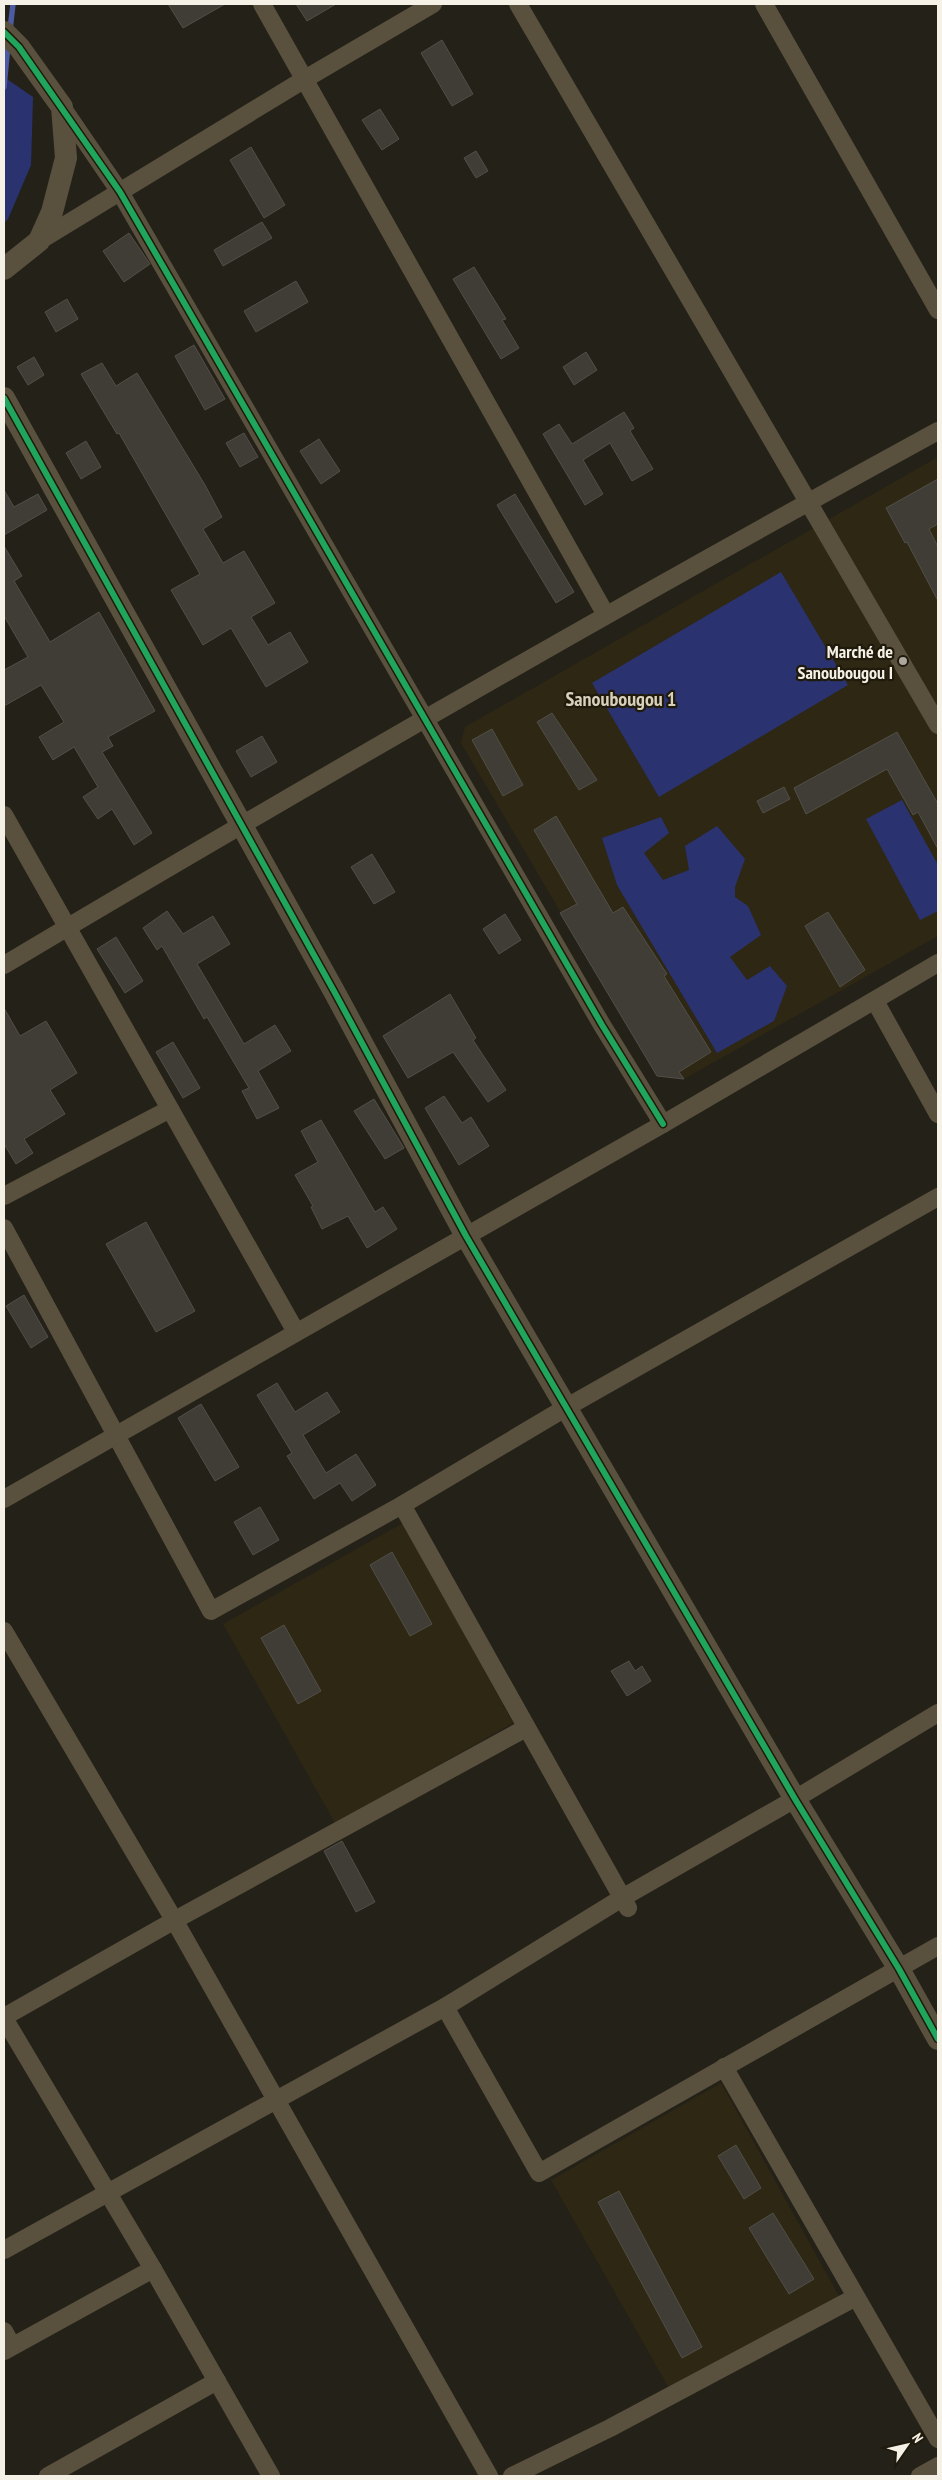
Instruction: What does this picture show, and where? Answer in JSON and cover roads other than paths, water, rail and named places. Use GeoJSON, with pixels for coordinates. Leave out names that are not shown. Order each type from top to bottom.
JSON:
{"type":"FeatureCollection","features":[{"type":"Feature","properties":{"kind":"street"},"geometry":{"type":"LineString","coordinates":[[262,4],[606,614]]}},
{"type":"Feature","properties":{"kind":"street"},"geometry":{"type":"LineString","coordinates":[[4,269],[39,241],[305,78],[433,4]]}},
{"type":"Feature","properties":{"kind":"street"},"geometry":{"type":"LineString","coordinates":[[518,4],[938,725]]}},
{"type":"Feature","properties":{"kind":"street"},"geometry":{"type":"LineString","coordinates":[[764,4],[938,310]]}},
{"type":"Feature","properties":{"kind":"street"},"geometry":{"type":"LineString","coordinates":[[12,39],[62,107],[120,192],[427,719],[602,1025],[663,1124]]}},
{"type":"Feature","properties":{"kind":"street"},"geometry":{"type":"LineString","coordinates":[[39,241],[52,212],[66,158],[62,107]]}},
{"type":"Feature","properties":{"kind":"street"},"geometry":{"type":"LineString","coordinates":[[4,398],[241,824],[466,1236],[795,1799],[899,1969],[938,2039]]}},
{"type":"Feature","properties":{"kind":"street"},"geometry":{"type":"LineString","coordinates":[[4,965],[241,824],[427,719],[606,614],[938,431]]}},
{"type":"Feature","properties":{"kind":"street"},"geometry":{"type":"LineString","coordinates":[[4,815],[296,1332]]}},
{"type":"Feature","properties":{"kind":"street"},"geometry":{"type":"LineString","coordinates":[[4,1498],[663,1124],[938,963]]}},
{"type":"Feature","properties":{"kind":"street"},"geometry":{"type":"LineString","coordinates":[[875,1001],[938,1114]]}},
{"type":"Feature","properties":{"kind":"street"},"geometry":{"type":"LineString","coordinates":[[4,1196],[170,1109]]}},
{"type":"Feature","properties":{"kind":"street"},"geometry":{"type":"LineString","coordinates":[[4,1228],[211,1612],[402,1506],[567,1407],[938,1197]]}},
{"type":"Feature","properties":{"kind":"street"},"geometry":{"type":"LineString","coordinates":[[402,1506],[625,1903]]}},
{"type":"Feature","properties":{"kind":"street"},"geometry":{"type":"LineString","coordinates":[[4,1631],[175,1920],[489,2476]]}},
{"type":"Feature","properties":{"kind":"street"},"geometry":{"type":"LineString","coordinates":[[4,2250],[445,2007],[625,1903],[938,1712]]}},
{"type":"Feature","properties":{"kind":"street"},"geometry":{"type":"LineString","coordinates":[[270,2476],[153,2269],[4,2018],[175,1920],[526,1728]]}},
{"type":"Feature","properties":{"kind":"street"},"geometry":{"type":"LineString","coordinates":[[445,2007],[540,2173],[938,1946]]}},
{"type":"Feature","properties":{"kind":"street"},"geometry":{"type":"LineString","coordinates":[[724,2067],[938,2439]]}},
{"type":"Feature","properties":{"kind":"street"},"geometry":{"type":"LineString","coordinates":[[7,2343],[153,2269]]}},
{"type":"Feature","properties":{"kind":"street"},"geometry":{"type":"LineString","coordinates":[[512,2476],[619,2424],[856,2296]]}},
{"type":"Feature","properties":{"kind":"street"},"geometry":{"type":"LineString","coordinates":[[48,2476],[216,2381]]}},
{"type":"Feature","properties":{"kind":"street"},"geometry":{"type":"LineString","coordinates":[[920,2476],[938,2466]]}},
{"type":"Feature","properties":{"kind":"waterway"},"geometry":{"type":"LineString","coordinates":[[10,30],[13,4]]}},
{"type":"Feature","properties":{"kind":"waterway"},"geometry":{"type":"LineString","coordinates":[[4,87],[8,44]]}},
{"type":"Feature","properties":{"kind":"place","name":"Marché de Sanoubougou I"},"geometry":{"type":"Point","coordinates":[903,661]}},
{"type":"Feature","properties":{"kind":"district","name":"Sanoubougou 1"},"geometry":{"type":"Point","coordinates":[621,699]}}]}
